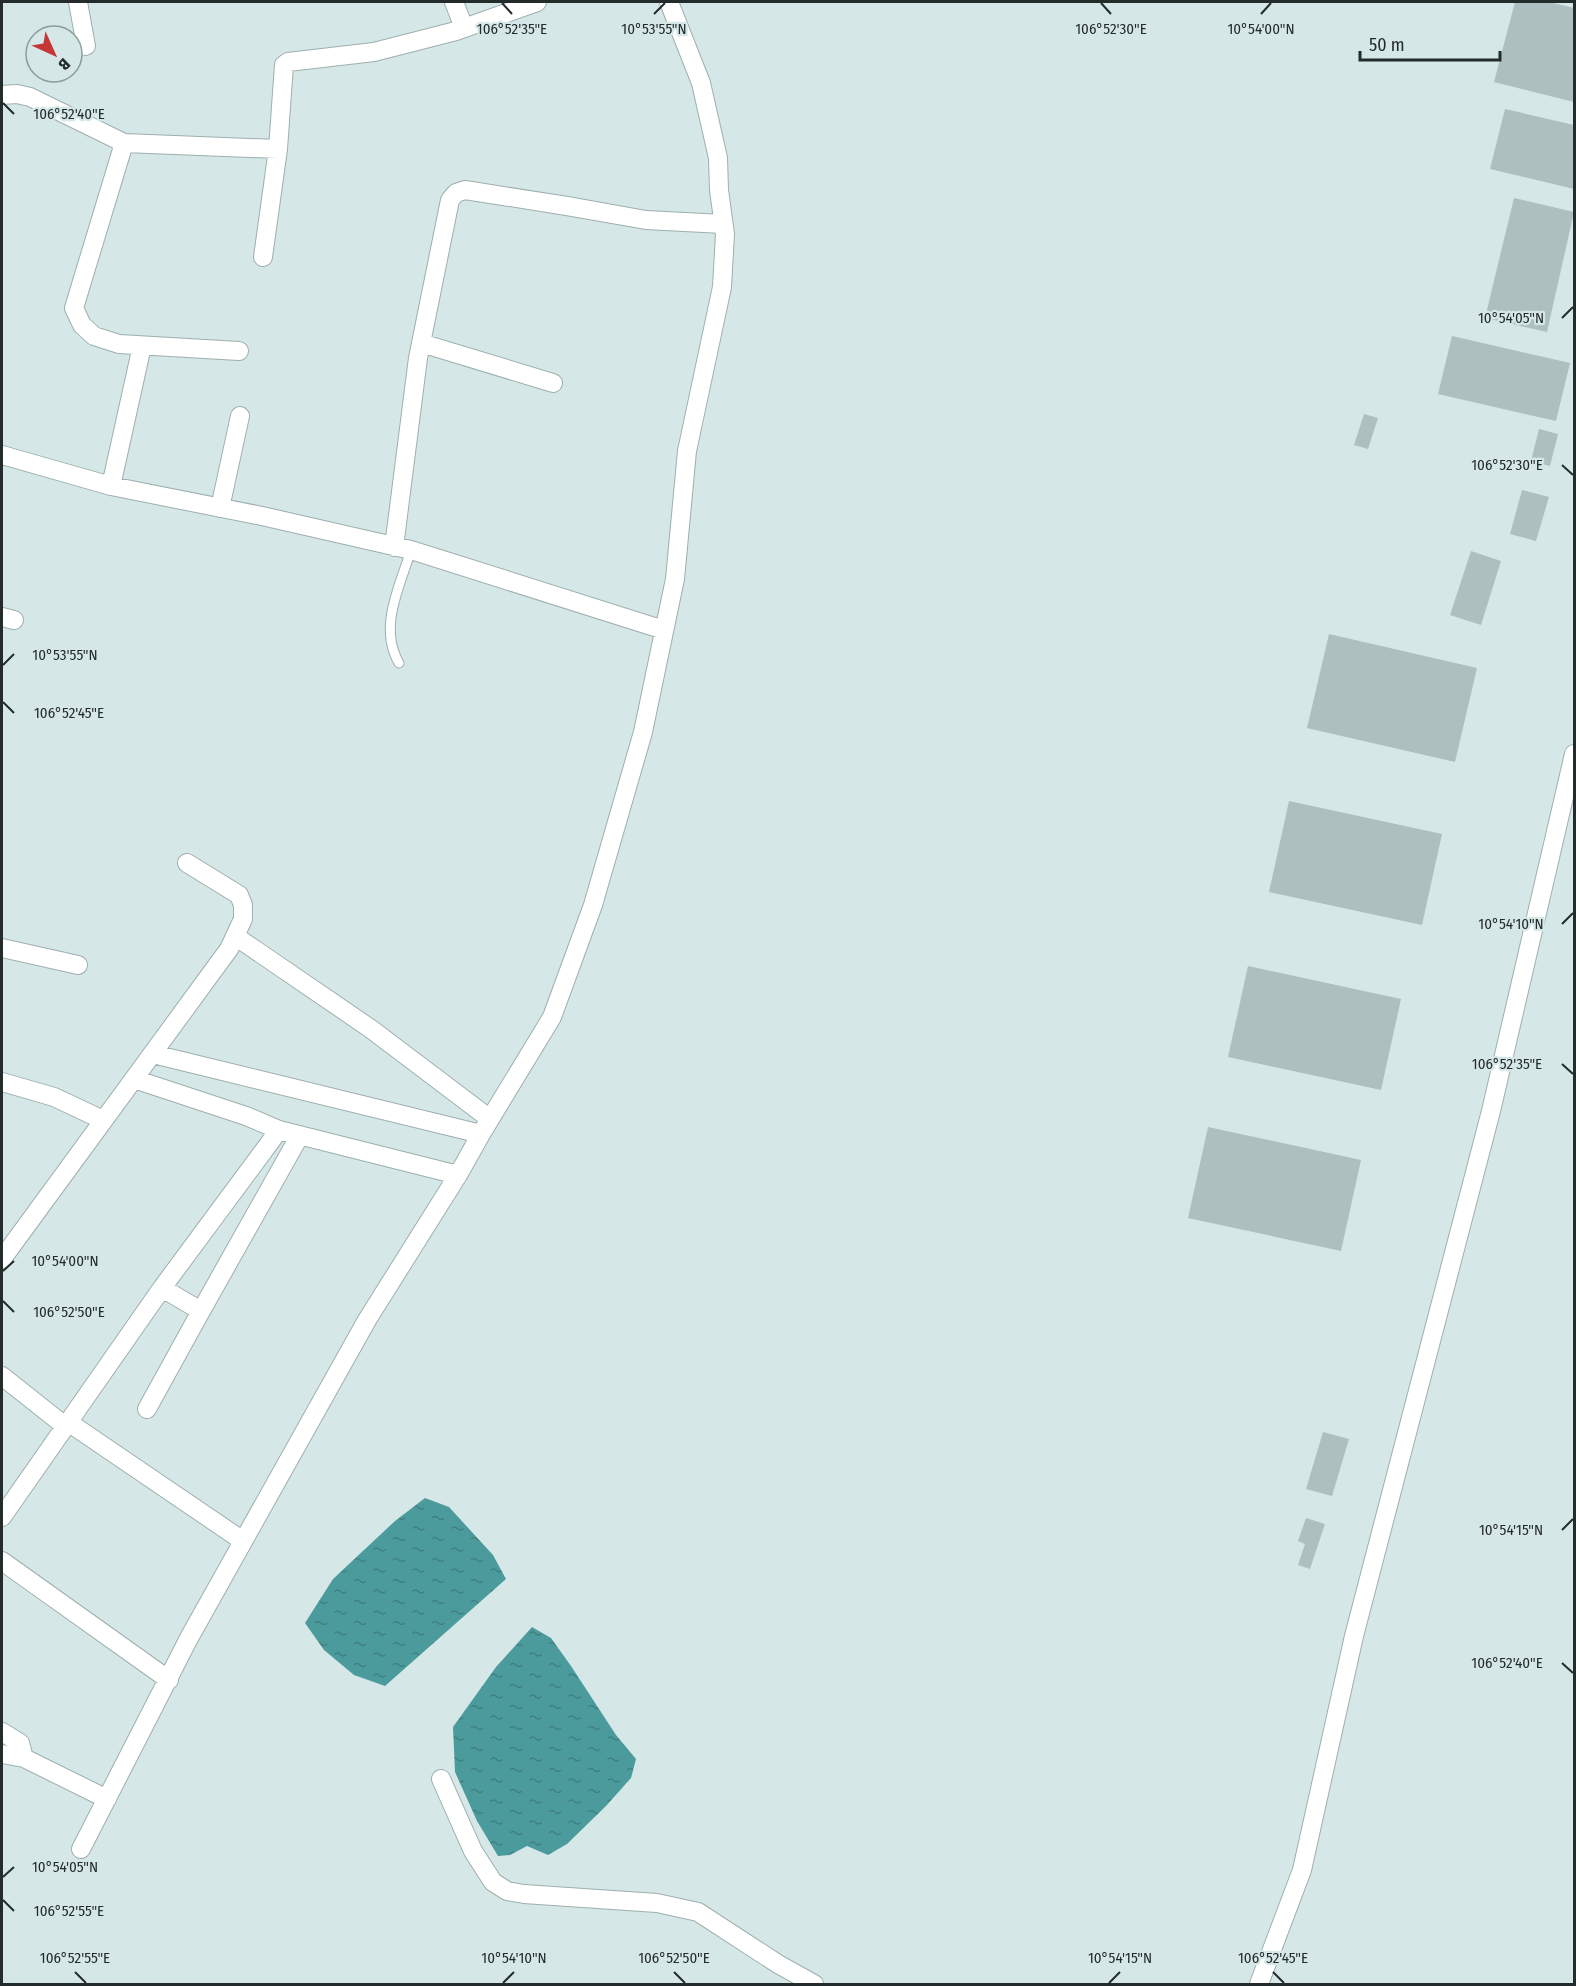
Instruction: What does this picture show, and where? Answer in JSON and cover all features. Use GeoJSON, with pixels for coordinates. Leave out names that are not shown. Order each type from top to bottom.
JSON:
{"type":"FeatureCollection","features":[{"type":"Feature","properties":{"kind":"street"},"geometry":{"type":"LineString","coordinates":[[78,2],[86,46]]}},
{"type":"Feature","properties":{"kind":"street"},"geometry":{"type":"LineString","coordinates":[[454,2],[464,28]]}},
{"type":"Feature","properties":{"kind":"street"},"geometry":{"type":"LineString","coordinates":[[263,257],[278,149],[284,65],[288,62],[374,52],[464,28],[537,2]]}},
{"type":"Feature","properties":{"kind":"street"},"geometry":{"type":"LineString","coordinates":[[81,1848],[189,1638],[367,1320],[459,1175],[485,1127],[552,1017],[593,905],[643,732],[675,579],[687,451],[722,287],[725,234],[718,158],[701,83],[669,2]]}},
{"type":"Feature","properties":{"kind":"street"},"geometry":{"type":"LineString","coordinates":[[2,95],[17,94],[30,97],[124,143],[278,149]]}},
{"type":"Feature","properties":{"kind":"street"},"geometry":{"type":"LineString","coordinates":[[124,143],[74,308],[82,325],[94,336],[119,344],[239,351]]}},
{"type":"Feature","properties":{"kind":"street"},"geometry":{"type":"LineString","coordinates":[[403,549],[418,358],[450,200],[456,193],[465,190],[646,220],[723,224]]}},
{"type":"Feature","properties":{"kind":"street"},"geometry":{"type":"LineString","coordinates":[[422,343],[553,383]]}},
{"type":"Feature","properties":{"kind":"street"},"geometry":{"type":"LineString","coordinates":[[111,486],[142,346]]}},
{"type":"Feature","properties":{"kind":"street"},"geometry":{"type":"LineString","coordinates":[[220,508],[240,416]]}},
{"type":"Feature","properties":{"kind":"street"},"geometry":{"type":"LineString","coordinates":[[2,455],[111,486],[403,549],[664,630]]}},
{"type":"Feature","properties":{"kind":"street"},"geometry":{"type":"LineString","coordinates":[[1259,1984],[1302,1870],[1354,1636],[1491,1111],[1575,754]]}},
{"type":"Feature","properties":{"kind":"street"},"geometry":{"type":"LineString","coordinates":[[2,1259],[229,949],[243,919],[243,905],[239,895],[187,863]]}},
{"type":"Feature","properties":{"kind":"street"},"geometry":{"type":"LineString","coordinates":[[234,936],[371,1029],[485,1127]]}},
{"type":"Feature","properties":{"kind":"street"},"geometry":{"type":"LineString","coordinates":[[2,948],[78,965]]}},
{"type":"Feature","properties":{"kind":"street"},"geometry":{"type":"LineString","coordinates":[[153,1054],[485,1127]]}},
{"type":"Feature","properties":{"kind":"street"},"geometry":{"type":"LineString","coordinates":[[134,1079],[246,1116],[279,1130],[459,1175]]}},
{"type":"Feature","properties":{"kind":"street"},"geometry":{"type":"LineString","coordinates":[[2,1082],[54,1097],[103,1120]]}},
{"type":"Feature","properties":{"kind":"street"},"geometry":{"type":"LineString","coordinates":[[2,1517],[162,1288],[279,1130]]}},
{"type":"Feature","properties":{"kind":"street"},"geometry":{"type":"LineString","coordinates":[[147,1409],[300,1135]]}},
{"type":"Feature","properties":{"kind":"street"},"geometry":{"type":"LineString","coordinates":[[162,1288],[201,1311]]}},
{"type":"Feature","properties":{"kind":"street"},"geometry":{"type":"LineString","coordinates":[[2,1376],[67,1424],[243,1541]]}},
{"type":"Feature","properties":{"kind":"street"},"geometry":{"type":"LineString","coordinates":[[2,1561],[169,1680]]}},
{"type":"Feature","properties":{"kind":"street"},"geometry":{"type":"LineString","coordinates":[[2,1732],[20,1743],[24,1758]]}},
{"type":"Feature","properties":{"kind":"street"},"geometry":{"type":"LineString","coordinates":[[2,1754],[24,1758],[107,1799]]}},
{"type":"Feature","properties":{"kind":"street"},"geometry":{"type":"LineString","coordinates":[[441,1779],[473,1851],[493,1882],[507,1891],[657,1903],[698,1912],[778,1964],[814,1984]]}},
{"type":"Feature","properties":{"kind":"lane"},"geometry":{"type":"LineString","coordinates":[[399,663],[392,651],[389,620],[403,549]]}},
{"type":"Feature","properties":{"kind":"water"},"geometry":{"type":"Polygon","coordinates":[[[425,1498],[449,1507],[493,1555],[506,1579],[385,1686],[354,1675],[324,1650],[305,1623],[333,1579],[395,1521],[425,1498]]]}},
{"type":"Feature","properties":{"kind":"water"},"geometry":{"type":"Polygon","coordinates":[[[532,1627],[551,1638],[616,1735],[636,1759],[631,1778],[567,1844],[548,1855],[527,1846],[510,1855],[498,1856],[477,1821],[455,1772],[453,1727],[496,1667],[532,1627]]]}},
{"type":"Feature","properties":{"kind":"building"},"geometry":{"type":"Polygon","coordinates":[[[1515,2],[1549,2],[1574,8],[1574,102],[1494,82],[1515,2]]]}},
{"type":"Feature","properties":{"kind":"building"},"geometry":{"type":"Polygon","coordinates":[[[1505,109],[1574,125],[1574,189],[1490,169],[1505,109]]]}},
{"type":"Feature","properties":{"kind":"building"},"geometry":{"type":"Polygon","coordinates":[[[1514,198],[1574,212],[1547,332],[1485,318],[1514,198]]]}},
{"type":"Feature","properties":{"kind":"building"},"geometry":{"type":"Polygon","coordinates":[[[1452,336],[1570,363],[1556,421],[1438,394],[1452,336]]]}},
{"type":"Feature","properties":{"kind":"building"},"geometry":{"type":"Polygon","coordinates":[[[1364,414],[1378,418],[1368,449],[1354,445],[1364,414]]]}},
{"type":"Feature","properties":{"kind":"building"},"geometry":{"type":"Polygon","coordinates":[[[1539,429],[1558,434],[1550,466],[1531,461],[1539,429]]]}},
{"type":"Feature","properties":{"kind":"building"},"geometry":{"type":"Polygon","coordinates":[[[1522,490],[1549,497],[1536,541],[1510,534],[1522,490]]]}},
{"type":"Feature","properties":{"kind":"building"},"geometry":{"type":"Polygon","coordinates":[[[1471,551],[1501,561],[1481,625],[1450,615],[1471,551]]]}},
{"type":"Feature","properties":{"kind":"building"},"geometry":{"type":"Polygon","coordinates":[[[1329,634],[1477,668],[1455,762],[1307,728],[1329,634]]]}},
{"type":"Feature","properties":{"kind":"building"},"geometry":{"type":"Polygon","coordinates":[[[1289,801],[1442,834],[1422,925],[1269,892],[1289,801]]]}},
{"type":"Feature","properties":{"kind":"building"},"geometry":{"type":"Polygon","coordinates":[[[1248,966],[1401,999],[1381,1090],[1228,1057],[1248,966]]]}},
{"type":"Feature","properties":{"kind":"building"},"geometry":{"type":"Polygon","coordinates":[[[1208,1127],[1361,1160],[1341,1251],[1188,1218],[1208,1127]]]}},
{"type":"Feature","properties":{"kind":"building"},"geometry":{"type":"Polygon","coordinates":[[[1323,1432],[1349,1439],[1332,1496],[1306,1489],[1323,1432]]]}},
{"type":"Feature","properties":{"kind":"building"},"geometry":{"type":"Polygon","coordinates":[[[1306,1518],[1325,1524],[1310,1569],[1298,1565],[1305,1544],[1298,1541],[1306,1518]]]}}]}
